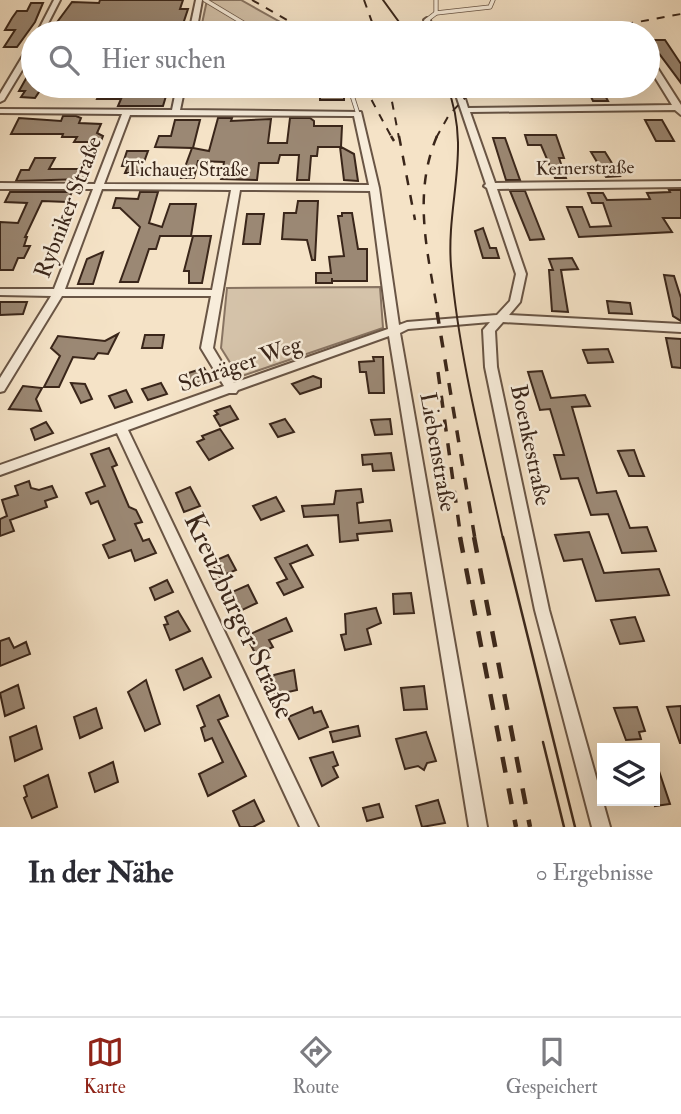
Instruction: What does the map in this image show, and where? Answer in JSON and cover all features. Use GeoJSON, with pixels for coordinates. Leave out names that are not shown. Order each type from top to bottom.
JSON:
{"type":"FeatureCollection","features":[{"type":"Feature","properties":{"kind":"street"},"geometry":{"type":"LineString","coordinates":[[46,21],[57,0]]}},
{"type":"Feature","properties":{"kind":"street"},"geometry":{"type":"LineString","coordinates":[[194,21],[198,0]]}},
{"type":"Feature","properties":{"kind":"street"},"geometry":{"type":"LineString","coordinates":[[0,100],[21,66]]}},
{"type":"Feature","properties":{"kind":"street"},"geometry":{"type":"LineString","coordinates":[[660,78],[680,109]]}},
{"type":"Feature","properties":{"kind":"street"},"geometry":{"type":"LineString","coordinates":[[176,112],[179,98]]}},
{"type":"Feature","properties":{"kind":"street","name":"Boenkestraße"},"geometry":{"type":"LineString","coordinates":[[462,98],[489,186],[521,274],[515,302],[489,330],[494,378],[542,610],[601,827]]}},
{"type":"Feature","properties":{"kind":"street"},"geometry":{"type":"LineString","coordinates":[[467,110],[680,109]]}},
{"type":"Feature","properties":{"kind":"street"},"geometry":{"type":"LineString","coordinates":[[0,111],[358,114]]}},
{"type":"Feature","properties":{"kind":"street","name":"Rybniker Straße"},"geometry":{"type":"LineString","coordinates":[[0,388],[59,291],[127,112]]}},
{"type":"Feature","properties":{"kind":"street","name":"Liebenstraße"},"geometry":{"type":"LineString","coordinates":[[358,114],[374,188],[394,332],[478,827]]}},
{"type":"Feature","properties":{"kind":"street","name":"Kernerstraße"},"geometry":{"type":"LineString","coordinates":[[489,186],[681,184]]}},
{"type":"Feature","properties":{"kind":"street","name":"Tichauer Straße"},"geometry":{"type":"LineString","coordinates":[[0,186],[374,188]]}},
{"type":"Feature","properties":{"kind":"street"},"geometry":{"type":"LineString","coordinates":[[232,390],[207,348],[236,188]]}},
{"type":"Feature","properties":{"kind":"street"},"geometry":{"type":"LineString","coordinates":[[0,292],[215,293]]}},
{"type":"Feature","properties":{"kind":"street","name":"Schräger Weg"},"geometry":{"type":"LineString","coordinates":[[0,470],[418,324],[498,318],[681,328]]}},
{"type":"Feature","properties":{"kind":"street","name":"Kreuzburger Straße"},"geometry":{"type":"LineString","coordinates":[[121,428],[309,827]]}},
{"type":"Feature","properties":{"kind":"lane"},"geometry":{"type":"LineString","coordinates":[[205,0],[240,21]]}},
{"type":"Feature","properties":{"kind":"lane"},"geometry":{"type":"LineString","coordinates":[[436,0],[436,13]]}},
{"type":"Feature","properties":{"kind":"lane"},"geometry":{"type":"LineString","coordinates":[[427,20],[436,13],[475,11],[490,7],[493,0]]}},
{"type":"Feature","properties":{"kind":"lane","name":"Liebenstraße"},"geometry":{"type":"LineString","coordinates":[[353,98],[358,114]]}},
{"type":"Feature","properties":{"kind":"shaded area"},"geometry":{"type":"Polygon","coordinates":[[[207,0],[241,0],[279,21],[203,21],[207,0]]]}},
{"type":"Feature","properties":{"kind":"shaded area"},"geometry":{"type":"Polygon","coordinates":[[[380,287],[383,328],[239,377],[221,348],[227,288],[380,287]]]}},
{"type":"Feature","properties":{"kind":"building"},"geometry":{"type":"Polygon","coordinates":[[[100,0],[183,0],[180,9],[188,9],[184,21],[58,21],[72,2],[99,3],[100,0]]]}},
{"type":"Feature","properties":{"kind":"building"},"geometry":{"type":"Polygon","coordinates":[[[31,3],[43,3],[35,21],[21,21],[21,41],[17,47],[4,47],[15,30],[5,30],[12,18],[17,11],[27,11],[31,3]]]}},
{"type":"Feature","properties":{"kind":"building"},"geometry":{"type":"Polygon","coordinates":[[[660,40],[665,40],[681,64],[681,83],[660,55],[660,40]]]}},
{"type":"Feature","properties":{"kind":"building"},"geometry":{"type":"Polygon","coordinates":[[[165,98],[163,106],[118,106],[121,99],[97,99],[165,98]]]}},
{"type":"Feature","properties":{"kind":"building"},"geometry":{"type":"Polygon","coordinates":[[[320,98],[344,98],[344,100],[320,98]]]}},
{"type":"Feature","properties":{"kind":"building"},"geometry":{"type":"Polygon","coordinates":[[[592,98],[606,98],[608,101],[593,101],[592,98]]]}},
{"type":"Feature","properties":{"kind":"building"},"geometry":{"type":"Polygon","coordinates":[[[63,116],[81,118],[79,123],[101,124],[97,133],[103,136],[86,179],[16,181],[21,170],[29,170],[35,158],[55,158],[49,169],[79,169],[85,156],[82,154],[84,147],[89,147],[91,142],[74,142],[77,137],[62,137],[63,134],[11,134],[19,118],[61,121],[63,116]]]}},
{"type":"Feature","properties":{"kind":"building"},"geometry":{"type":"Polygon","coordinates":[[[218,118],[232,118],[231,121],[271,119],[268,143],[287,143],[290,118],[310,118],[314,121],[314,126],[342,126],[341,147],[354,154],[358,181],[344,180],[340,147],[318,147],[317,156],[311,156],[309,180],[297,180],[299,155],[280,155],[278,163],[259,163],[257,180],[221,179],[224,162],[198,161],[194,178],[181,178],[192,148],[155,147],[159,136],[171,136],[175,120],[200,120],[193,148],[209,151],[218,118]]]}},
{"type":"Feature","properties":{"kind":"building"},"geometry":{"type":"Polygon","coordinates":[[[645,120],[662,120],[674,141],[656,141],[645,120]]]}},
{"type":"Feature","properties":{"kind":"building"},"geometry":{"type":"Polygon","coordinates":[[[525,135],[556,135],[564,158],[559,158],[566,178],[555,178],[541,145],[528,145],[525,135]]]}},
{"type":"Feature","properties":{"kind":"building"},"geometry":{"type":"Polygon","coordinates":[[[493,138],[505,138],[520,180],[506,180],[493,138]]]}},
{"type":"Feature","properties":{"kind":"building"},"geometry":{"type":"Polygon","coordinates":[[[127,151],[148,151],[140,173],[125,173],[128,166],[122,166],[127,151]]]}},
{"type":"Feature","properties":{"kind":"building"},"geometry":{"type":"Polygon","coordinates":[[[591,152],[605,152],[620,176],[606,177],[591,152]]]}},
{"type":"Feature","properties":{"kind":"building"},"geometry":{"type":"Polygon","coordinates":[[[669,190],[681,190],[681,218],[663,218],[672,232],[579,237],[567,207],[582,207],[590,227],[611,226],[603,203],[592,203],[588,193],[603,193],[607,200],[650,199],[647,193],[670,192],[669,190]]]}},
{"type":"Feature","properties":{"kind":"building"},"geometry":{"type":"Polygon","coordinates":[[[510,191],[525,191],[544,239],[530,240],[510,191]]]}},
{"type":"Feature","properties":{"kind":"building"},"geometry":{"type":"Polygon","coordinates":[[[10,192],[72,192],[67,202],[42,201],[25,237],[24,246],[30,246],[24,258],[18,258],[13,270],[0,270],[0,222],[18,223],[27,203],[5,202],[10,192]]]}},
{"type":"Feature","properties":{"kind":"building"},"geometry":{"type":"Polygon","coordinates":[[[140,192],[158,192],[149,223],[162,227],[170,204],[196,204],[191,236],[160,236],[156,249],[149,249],[138,282],[120,282],[140,227],[120,208],[113,208],[116,198],[138,199],[140,192]]]}},
{"type":"Feature","properties":{"kind":"building"},"geometry":{"type":"Polygon","coordinates":[[[298,201],[318,201],[315,260],[312,260],[307,240],[282,239],[284,213],[296,213],[298,201]]]}},
{"type":"Feature","properties":{"kind":"building"},"geometry":{"type":"Polygon","coordinates":[[[352,213],[358,249],[367,249],[367,281],[316,283],[316,273],[331,273],[329,257],[344,256],[338,216],[352,213]]]}},
{"type":"Feature","properties":{"kind":"building"},"geometry":{"type":"Polygon","coordinates":[[[247,214],[264,214],[260,244],[243,244],[247,214]]]}},
{"type":"Feature","properties":{"kind":"building"},"geometry":{"type":"Polygon","coordinates":[[[483,228],[490,248],[496,248],[499,258],[483,258],[475,231],[483,228]]]}},
{"type":"Feature","properties":{"kind":"building"},"geometry":{"type":"Polygon","coordinates":[[[193,236],[211,236],[202,283],[189,283],[189,271],[184,271],[193,236]]]}},
{"type":"Feature","properties":{"kind":"building"},"geometry":{"type":"Polygon","coordinates":[[[103,252],[93,284],[78,284],[87,259],[103,252]]]}},
{"type":"Feature","properties":{"kind":"building"},"geometry":{"type":"Polygon","coordinates":[[[572,258],[578,269],[561,270],[568,312],[552,311],[549,270],[553,270],[549,259],[572,258]]]}},
{"type":"Feature","properties":{"kind":"building"},"geometry":{"type":"Polygon","coordinates":[[[664,275],[674,276],[681,298],[681,321],[673,316],[664,275]]]}},
{"type":"Feature","properties":{"kind":"building"},"geometry":{"type":"Polygon","coordinates":[[[607,301],[630,303],[632,314],[609,313],[607,301]]]}},
{"type":"Feature","properties":{"kind":"building"},"geometry":{"type":"Polygon","coordinates":[[[0,302],[27,302],[23,314],[0,315],[0,302]]]}},
{"type":"Feature","properties":{"kind":"building"},"geometry":{"type":"Polygon","coordinates":[[[118,334],[108,354],[98,353],[94,359],[73,357],[59,387],[44,387],[60,356],[51,348],[58,336],[105,341],[118,334]]]}},
{"type":"Feature","properties":{"kind":"building"},"geometry":{"type":"Polygon","coordinates":[[[145,335],[164,335],[162,348],[142,348],[145,335]]]}},
{"type":"Feature","properties":{"kind":"building"},"geometry":{"type":"Polygon","coordinates":[[[666,338],[681,339],[681,368],[672,367],[666,338]]]}},
{"type":"Feature","properties":{"kind":"building"},"geometry":{"type":"Polygon","coordinates":[[[608,349],[613,362],[588,363],[583,350],[608,349]]]}},
{"type":"Feature","properties":{"kind":"building"},"geometry":{"type":"Polygon","coordinates":[[[373,357],[383,357],[384,393],[369,393],[366,372],[360,372],[359,362],[374,361],[373,357]]]}},
{"type":"Feature","properties":{"kind":"building"},"geometry":{"type":"Polygon","coordinates":[[[204,368],[211,379],[191,385],[185,374],[204,368]]]}},
{"type":"Feature","properties":{"kind":"building"},"geometry":{"type":"Polygon","coordinates":[[[542,371],[551,398],[585,395],[590,406],[572,407],[597,493],[616,491],[630,528],[647,527],[656,551],[622,553],[608,514],[591,515],[578,478],[561,479],[554,455],[564,455],[550,409],[540,410],[528,372],[542,371]]]}},
{"type":"Feature","properties":{"kind":"building"},"geometry":{"type":"Polygon","coordinates":[[[313,376],[321,379],[321,387],[300,394],[292,384],[313,376]]]}},
{"type":"Feature","properties":{"kind":"building"},"geometry":{"type":"Polygon","coordinates":[[[71,383],[85,384],[92,399],[81,403],[71,383]]]}},
{"type":"Feature","properties":{"kind":"building"},"geometry":{"type":"Polygon","coordinates":[[[161,383],[167,394],[148,400],[142,389],[161,383]]]}},
{"type":"Feature","properties":{"kind":"building"},"geometry":{"type":"Polygon","coordinates":[[[23,386],[42,388],[36,399],[41,411],[9,409],[23,386]]]}},
{"type":"Feature","properties":{"kind":"building"},"geometry":{"type":"Polygon","coordinates":[[[126,390],[132,402],[115,408],[109,396],[126,390]]]}},
{"type":"Feature","properties":{"kind":"building"},"geometry":{"type":"Polygon","coordinates":[[[230,406],[238,419],[220,426],[214,416],[218,414],[215,411],[230,406]]]}},
{"type":"Feature","properties":{"kind":"building"},"geometry":{"type":"Polygon","coordinates":[[[285,419],[294,432],[278,437],[270,424],[285,419]]]}},
{"type":"Feature","properties":{"kind":"building"},"geometry":{"type":"Polygon","coordinates":[[[390,419],[392,434],[375,435],[371,420],[390,419]]]}},
{"type":"Feature","properties":{"kind":"building"},"geometry":{"type":"Polygon","coordinates":[[[46,422],[53,433],[35,440],[31,429],[46,422]]]}},
{"type":"Feature","properties":{"kind":"building"},"geometry":{"type":"Polygon","coordinates":[[[220,429],[233,448],[209,460],[197,442],[204,439],[202,436],[220,429]]]}},
{"type":"Feature","properties":{"kind":"building"},"geometry":{"type":"Polygon","coordinates":[[[109,448],[117,465],[112,467],[129,507],[136,510],[142,522],[135,524],[143,541],[149,539],[156,553],[135,561],[131,550],[109,558],[103,545],[115,540],[98,501],[91,504],[86,493],[105,486],[91,454],[109,448]]]}},
{"type":"Feature","properties":{"kind":"building"},"geometry":{"type":"Polygon","coordinates":[[[634,450],[644,476],[629,476],[618,451],[634,450]]]}},
{"type":"Feature","properties":{"kind":"building"},"geometry":{"type":"Polygon","coordinates":[[[391,453],[394,470],[373,471],[372,464],[363,465],[362,455],[391,453]]]}},
{"type":"Feature","properties":{"kind":"building"},"geometry":{"type":"Polygon","coordinates":[[[29,481],[31,488],[39,490],[52,486],[57,497],[45,501],[47,507],[10,520],[14,531],[0,536],[0,519],[7,516],[2,500],[18,495],[15,486],[29,481]]]}},
{"type":"Feature","properties":{"kind":"building"},"geometry":{"type":"Polygon","coordinates":[[[190,487],[200,506],[184,512],[176,493],[190,487]]]}},
{"type":"Feature","properties":{"kind":"building"},"geometry":{"type":"Polygon","coordinates":[[[361,489],[363,502],[357,503],[359,523],[390,520],[392,531],[357,534],[358,540],[340,542],[338,515],[304,517],[302,506],[334,504],[336,491],[361,489]]]}},
{"type":"Feature","properties":{"kind":"building"},"geometry":{"type":"Polygon","coordinates":[[[276,497],[284,511],[261,520],[253,506],[276,497]]]}},
{"type":"Feature","properties":{"kind":"building"},"geometry":{"type":"Polygon","coordinates":[[[589,532],[604,573],[659,569],[669,595],[596,601],[582,559],[564,561],[555,535],[589,532]]]}},
{"type":"Feature","properties":{"kind":"building"},"geometry":{"type":"Polygon","coordinates":[[[307,545],[313,555],[290,564],[303,587],[284,595],[277,583],[287,579],[275,558],[307,545]]]}},
{"type":"Feature","properties":{"kind":"building"},"geometry":{"type":"Polygon","coordinates":[[[228,555],[236,570],[219,577],[212,562],[228,555]]]}},
{"type":"Feature","properties":{"kind":"building"},"geometry":{"type":"Polygon","coordinates":[[[167,580],[173,592],[155,600],[150,588],[167,580]]]}},
{"type":"Feature","properties":{"kind":"building"},"geometry":{"type":"Polygon","coordinates":[[[248,585],[257,603],[238,612],[233,601],[223,601],[232,592],[248,585]]]}},
{"type":"Feature","properties":{"kind":"building"},"geometry":{"type":"Polygon","coordinates":[[[411,593],[414,613],[394,614],[393,594],[411,593]]]}},
{"type":"Feature","properties":{"kind":"building"},"geometry":{"type":"Polygon","coordinates":[[[376,608],[381,623],[367,629],[371,644],[345,650],[341,635],[346,634],[345,614],[376,608]]]}},
{"type":"Feature","properties":{"kind":"building"},"geometry":{"type":"Polygon","coordinates":[[[178,611],[190,631],[170,640],[164,625],[168,624],[165,617],[178,611]]]}},
{"type":"Feature","properties":{"kind":"building"},"geometry":{"type":"Polygon","coordinates":[[[635,617],[644,641],[620,644],[611,620],[635,617]]]}},
{"type":"Feature","properties":{"kind":"building"},"geometry":{"type":"Polygon","coordinates":[[[286,618],[292,631],[269,640],[273,647],[256,655],[246,636],[286,618]]]}},
{"type":"Feature","properties":{"kind":"building"},"geometry":{"type":"Polygon","coordinates":[[[9,638],[14,648],[26,642],[30,654],[0,666],[0,641],[9,638]]]}},
{"type":"Feature","properties":{"kind":"building"},"geometry":{"type":"Polygon","coordinates":[[[202,658],[211,677],[184,690],[176,670],[202,658]]]}},
{"type":"Feature","properties":{"kind":"building"},"geometry":{"type":"Polygon","coordinates":[[[294,670],[297,690],[275,695],[273,684],[265,682],[274,675],[294,670]]]}},
{"type":"Feature","properties":{"kind":"building"},"geometry":{"type":"Polygon","coordinates":[[[146,680],[160,724],[145,731],[128,692],[146,680]]]}},
{"type":"Feature","properties":{"kind":"building"},"geometry":{"type":"Polygon","coordinates":[[[18,685],[24,708],[5,716],[0,693],[18,685]]]}},
{"type":"Feature","properties":{"kind":"building"},"geometry":{"type":"Polygon","coordinates":[[[424,686],[427,709],[404,710],[401,688],[424,686]]]}},
{"type":"Feature","properties":{"kind":"building"},"geometry":{"type":"Polygon","coordinates":[[[219,695],[228,716],[218,720],[246,776],[208,796],[199,774],[223,762],[212,738],[205,741],[201,728],[205,726],[197,706],[219,695]]]}},
{"type":"Feature","properties":{"kind":"building"},"geometry":{"type":"Polygon","coordinates":[[[681,706],[681,743],[680,743],[667,707],[681,706]]]}},
{"type":"Feature","properties":{"kind":"building"},"geometry":{"type":"Polygon","coordinates":[[[312,707],[314,713],[321,711],[328,727],[299,739],[288,717],[312,707]]]}},
{"type":"Feature","properties":{"kind":"building"},"geometry":{"type":"Polygon","coordinates":[[[637,707],[645,731],[639,732],[641,739],[626,740],[614,708],[637,707]]]}},
{"type":"Feature","properties":{"kind":"building"},"geometry":{"type":"Polygon","coordinates":[[[96,708],[102,728],[80,738],[74,717],[96,708]]]}},
{"type":"Feature","properties":{"kind":"building"},"geometry":{"type":"Polygon","coordinates":[[[36,726],[42,749],[15,761],[10,737],[36,726]]]}},
{"type":"Feature","properties":{"kind":"building"},"geometry":{"type":"Polygon","coordinates":[[[358,726],[360,736],[333,742],[330,732],[358,726]]]}},
{"type":"Feature","properties":{"kind":"building"},"geometry":{"type":"Polygon","coordinates":[[[426,732],[436,761],[427,763],[424,770],[418,766],[405,769],[396,739],[426,732]]]}},
{"type":"Feature","properties":{"kind":"building"},"geometry":{"type":"Polygon","coordinates":[[[333,752],[338,765],[333,767],[338,777],[322,786],[310,758],[333,752]]]}},
{"type":"Feature","properties":{"kind":"building"},"geometry":{"type":"Polygon","coordinates":[[[113,762],[118,782],[95,792],[89,773],[113,762]]]}},
{"type":"Feature","properties":{"kind":"building"},"geometry":{"type":"Polygon","coordinates":[[[660,774],[670,804],[660,805],[660,774]]]}},
{"type":"Feature","properties":{"kind":"building"},"geometry":{"type":"Polygon","coordinates":[[[48,775],[57,807],[32,818],[24,798],[27,796],[24,786],[48,775]]]}},
{"type":"Feature","properties":{"kind":"building"},"geometry":{"type":"Polygon","coordinates":[[[254,800],[264,821],[253,827],[240,827],[233,811],[254,800]]]}},
{"type":"Feature","properties":{"kind":"building"},"geometry":{"type":"Polygon","coordinates":[[[438,800],[445,823],[422,827],[416,806],[438,800]]]}},
{"type":"Feature","properties":{"kind":"building"},"geometry":{"type":"Polygon","coordinates":[[[379,804],[383,817],[367,821],[363,808],[379,804]]]}},
{"type":"Feature","properties":{"kind":"tram line"},"geometry":{"type":"LineString","coordinates":[[383,0],[398,21]]}},
{"type":"Feature","properties":{"kind":"tram line"},"geometry":{"type":"LineString","coordinates":[[451,98],[458,154],[450,242],[455,300],[472,403],[503,539]]}},
{"type":"Feature","properties":{"kind":"tram line"},"geometry":{"type":"LineString","coordinates":[[503,537],[575,827]]}},
{"type":"Feature","properties":{"kind":"tram line"},"geometry":{"type":"LineString","coordinates":[[543,742],[564,827]]}},
{"type":"Feature","properties":{"kind":"railway"},"geometry":{"type":"LineString","coordinates":[[252,0],[289,21]]}},
{"type":"Feature","properties":{"kind":"railway"},"geometry":{"type":"LineString","coordinates":[[364,0],[372,21]]}},
{"type":"Feature","properties":{"kind":"railway"},"geometry":{"type":"LineString","coordinates":[[643,21],[681,14]]}},
{"type":"Feature","properties":{"kind":"railway"},"geometry":{"type":"LineString","coordinates":[[370,98],[392,138]]}},
{"type":"Feature","properties":{"kind":"railway"},"geometry":{"type":"LineString","coordinates":[[391,98],[399,138]]}},
{"type":"Feature","properties":{"kind":"railway"},"geometry":{"type":"LineString","coordinates":[[437,137],[449,115],[465,98]]}},
{"type":"Feature","properties":{"kind":"railway"},"geometry":{"type":"LineString","coordinates":[[391,136],[394,141]]}},
{"type":"Feature","properties":{"kind":"railway"},"geometry":{"type":"LineString","coordinates":[[399,136],[415,220]]}},
{"type":"Feature","properties":{"kind":"railway"},"geometry":{"type":"LineString","coordinates":[[437,137],[425,180],[424,225],[438,314]]}},
{"type":"Feature","properties":{"kind":"railway"},"geometry":{"type":"LineString","coordinates":[[437,312],[475,539]]}},
{"type":"Feature","properties":{"kind":"railway"},"geometry":{"type":"LineString","coordinates":[[438,372],[461,539]]}},
{"type":"Feature","properties":{"kind":"railway"},"geometry":{"type":"LineString","coordinates":[[460,537],[516,827]]}},
{"type":"Feature","properties":{"kind":"railway"},"geometry":{"type":"LineString","coordinates":[[474,537],[530,827]]}}]}
